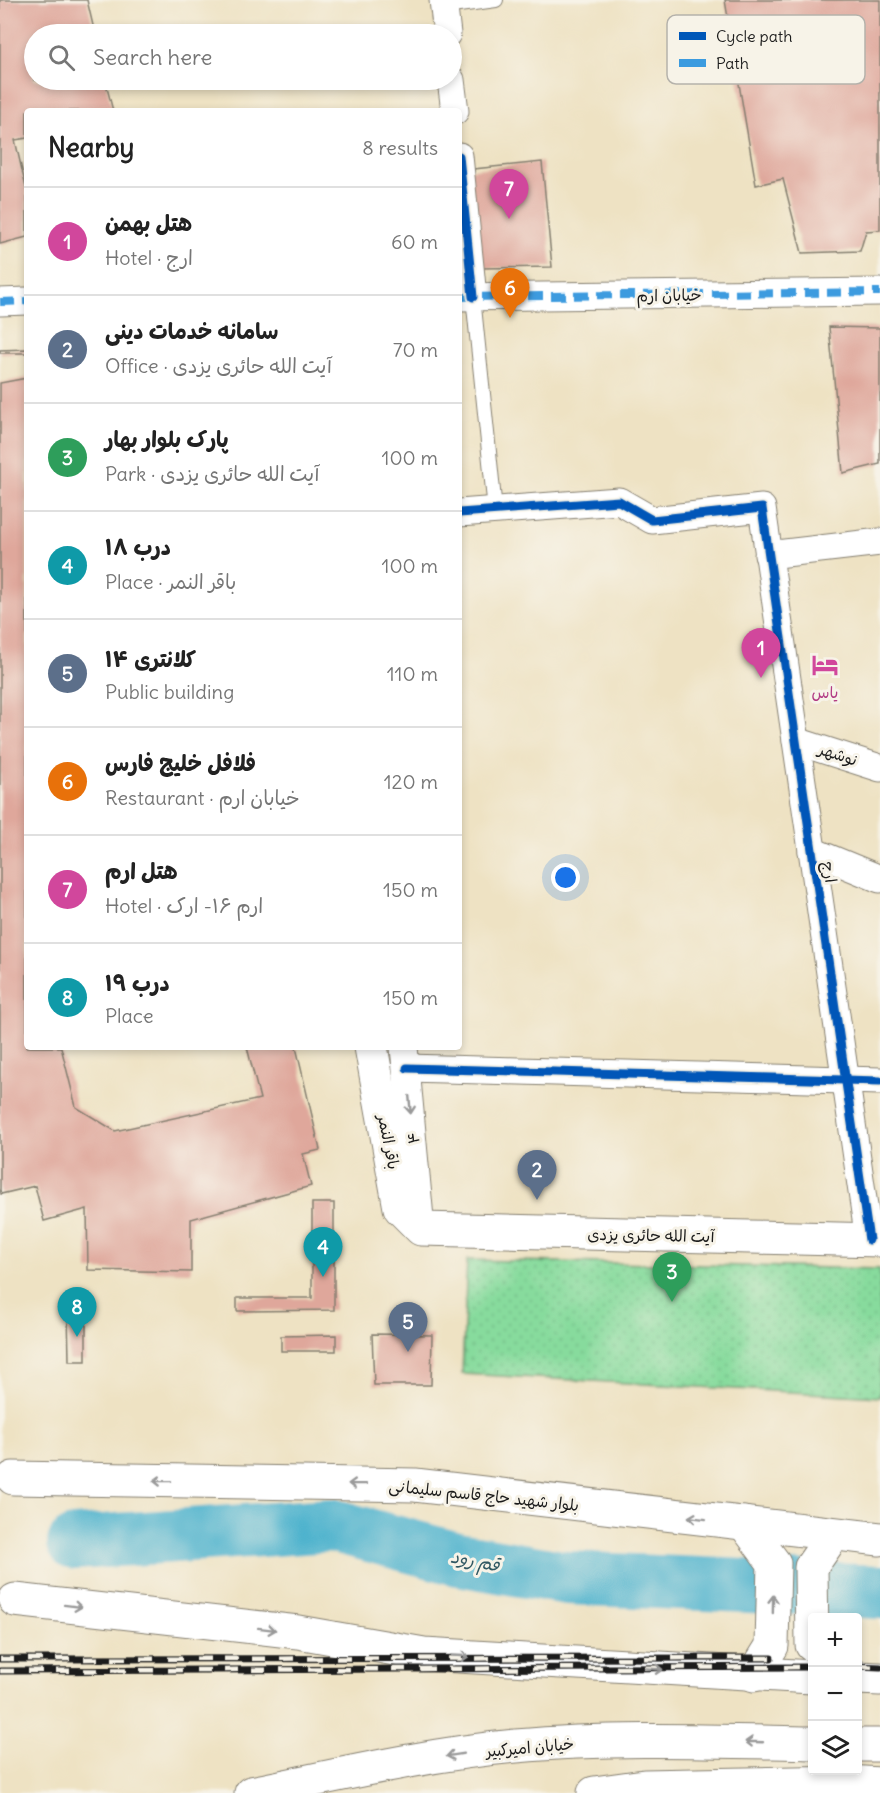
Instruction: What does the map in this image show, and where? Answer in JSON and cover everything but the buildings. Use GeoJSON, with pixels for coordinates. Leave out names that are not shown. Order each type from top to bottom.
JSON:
{"type":"FeatureCollection","features":[{"type":"Feature","properties":{"kind":"main road","name":"باقر النمر"},"geometry":{"type":"LineString","coordinates":[[372,1050],[400,1208],[421,1229]]}},
{"type":"Feature","properties":{"kind":"main road","name":"آیت الله‌ حائری‌ یزدی"},"geometry":{"type":"LineString","coordinates":[[421,1229],[875,1240]]}},
{"type":"Feature","properties":{"kind":"main road","name":"بلوار شهید حاج قاسم سلیمانی"},"geometry":{"type":"LineString","coordinates":[[13,1478],[415,1485],[880,1539]]}},
{"type":"Feature","properties":{"kind":"main road"},"geometry":{"type":"LineString","coordinates":[[744,1523],[774,1563],[772,1646],[754,1676]]}},
{"type":"Feature","properties":{"kind":"main road"},"geometry":{"type":"LineString","coordinates":[[812,1613],[811,1567],[833,1535]]}},
{"type":"Feature","properties":{"kind":"main road"},"geometry":{"type":"LineString","coordinates":[[15,1600],[298,1632],[424,1654],[754,1676],[808,1677]]}},
{"type":"Feature","properties":{"kind":"main road"},"geometry":{"type":"LineString","coordinates":[[862,1678],[880,1679]]}},
{"type":"Feature","properties":{"kind":"main road","name":"خیابان امیرکبیر"},"geometry":{"type":"LineString","coordinates":[[251,1793],[375,1767],[515,1746],[644,1739],[808,1743]]}},
{"type":"Feature","properties":{"kind":"main road"},"geometry":{"type":"LineString","coordinates":[[862,1745],[880,1745]]}},
{"type":"Feature","properties":{"kind":"main road"},"geometry":{"type":"LineString","coordinates":[[594,1793],[644,1786],[848,1782],[880,1784]]}},
{"type":"Feature","properties":{"kind":"street"},"geometry":{"type":"LineString","coordinates":[[444,4],[446,24]]}},
{"type":"Feature","properties":{"kind":"street"},"geometry":{"type":"LineString","coordinates":[[452,90],[454,108]]}},
{"type":"Feature","properties":{"kind":"street"},"geometry":{"type":"LineString","coordinates":[[462,216],[466,297]]}},
{"type":"Feature","properties":{"kind":"street","name":"خیابان ارم"},"geometry":{"type":"LineString","coordinates":[[466,297],[880,292]]}},
{"type":"Feature","properties":{"kind":"street"},"geometry":{"type":"LineString","coordinates":[[0,302],[24,301]]}},
{"type":"Feature","properties":{"kind":"street","name":"ارج"},"geometry":{"type":"LineString","coordinates":[[495,510],[619,501],[652,520],[762,508],[846,1081],[875,1240]]}},
{"type":"Feature","properties":{"kind":"street"},"geometry":{"type":"LineString","coordinates":[[462,513],[495,510]]}},
{"type":"Feature","properties":{"kind":"street"},"geometry":{"type":"LineString","coordinates":[[768,555],[880,542]]}},
{"type":"Feature","properties":{"kind":"street","name":"نوشهر"},"geometry":{"type":"LineString","coordinates":[[796,741],[880,768]]}},
{"type":"Feature","properties":{"kind":"street"},"geometry":{"type":"LineString","coordinates":[[812,851],[880,879]]}},
{"type":"Feature","properties":{"kind":"street"},"geometry":{"type":"LineString","coordinates":[[405,1058],[880,1081]]}},
{"type":"Feature","properties":{"kind":"street","name":"۴"},"geometry":{"type":"LineString","coordinates":[[405,1058],[421,1229]]}},
{"type":"Feature","properties":{"kind":"lane"},"geometry":{"type":"LineString","coordinates":[[444,4],[496,0]]}},
{"type":"Feature","properties":{"kind":"lane"},"geometry":{"type":"LineString","coordinates":[[466,297],[495,510]]}},
{"type":"Feature","properties":{"kind":"green space"},"geometry":{"type":"Polygon","coordinates":[[[467,1260],[880,1269],[880,1397],[462,1374],[467,1260]]]}},
{"type":"Feature","properties":{"kind":"waterway","name":"قم رود"},"geometry":{"type":"LineString","coordinates":[[74,1543],[331,1525],[458,1559],[567,1578],[880,1592]]}},
{"type":"Feature","properties":{"kind":"railway"},"geometry":{"type":"LineString","coordinates":[[0,1659],[771,1658]]}},
{"type":"Feature","properties":{"kind":"railway"},"geometry":{"type":"LineString","coordinates":[[862,1666],[880,1667]]}},
{"type":"Feature","properties":{"kind":"railway"},"geometry":{"type":"LineString","coordinates":[[0,1671],[808,1667]]}},
{"type":"Feature","properties":{"kind":"marked path"},"geometry":{"type":"LineString","coordinates":[[462,297],[880,292]]}},
{"type":"Feature","properties":{"kind":"marked path"},"geometry":{"type":"LineString","coordinates":[[0,302],[24,301]]}},
{"type":"Feature","properties":{"kind":"cycle path"},"geometry":{"type":"LineString","coordinates":[[462,186],[473,297]]}},
{"type":"Feature","properties":{"kind":"cycle path"},"geometry":{"type":"LineString","coordinates":[[462,513],[619,501],[652,520],[762,508],[869,1240]]}},
{"type":"Feature","properties":{"kind":"cycle path"},"geometry":{"type":"LineString","coordinates":[[407,1068],[880,1081]]}},
{"type":"Feature","properties":{"kind":"place","name":"هتل ارم"},"geometry":{"type":"Point","coordinates":[509,219]}},
{"type":"Feature","properties":{"kind":"place","name":"فلافل خلیج فارس"},"geometry":{"type":"Point","coordinates":[510,318]}},
{"type":"Feature","properties":{"kind":"place","name":"یاس"},"geometry":{"type":"Point","coordinates":[825,665]}},
{"type":"Feature","properties":{"kind":"place","name":"هتل بهمن"},"geometry":{"type":"Point","coordinates":[761,678]}},
{"type":"Feature","properties":{"kind":"place","name":"سامانه خدمات دینی"},"geometry":{"type":"Point","coordinates":[537,1200]}},
{"type":"Feature","properties":{"kind":"place","name":"درب ۱۸"},"geometry":{"type":"Point","coordinates":[323,1277]}},
{"type":"Feature","properties":{"kind":"place","name":"پارک بلوار بهار"},"geometry":{"type":"Point","coordinates":[672,1302]}},
{"type":"Feature","properties":{"kind":"place","name":"درب ۱۹"},"geometry":{"type":"Point","coordinates":[77,1337]}},
{"type":"Feature","properties":{"kind":"place","name":"کلانتری ۱۴"},"geometry":{"type":"Point","coordinates":[408,1352]}}]}
